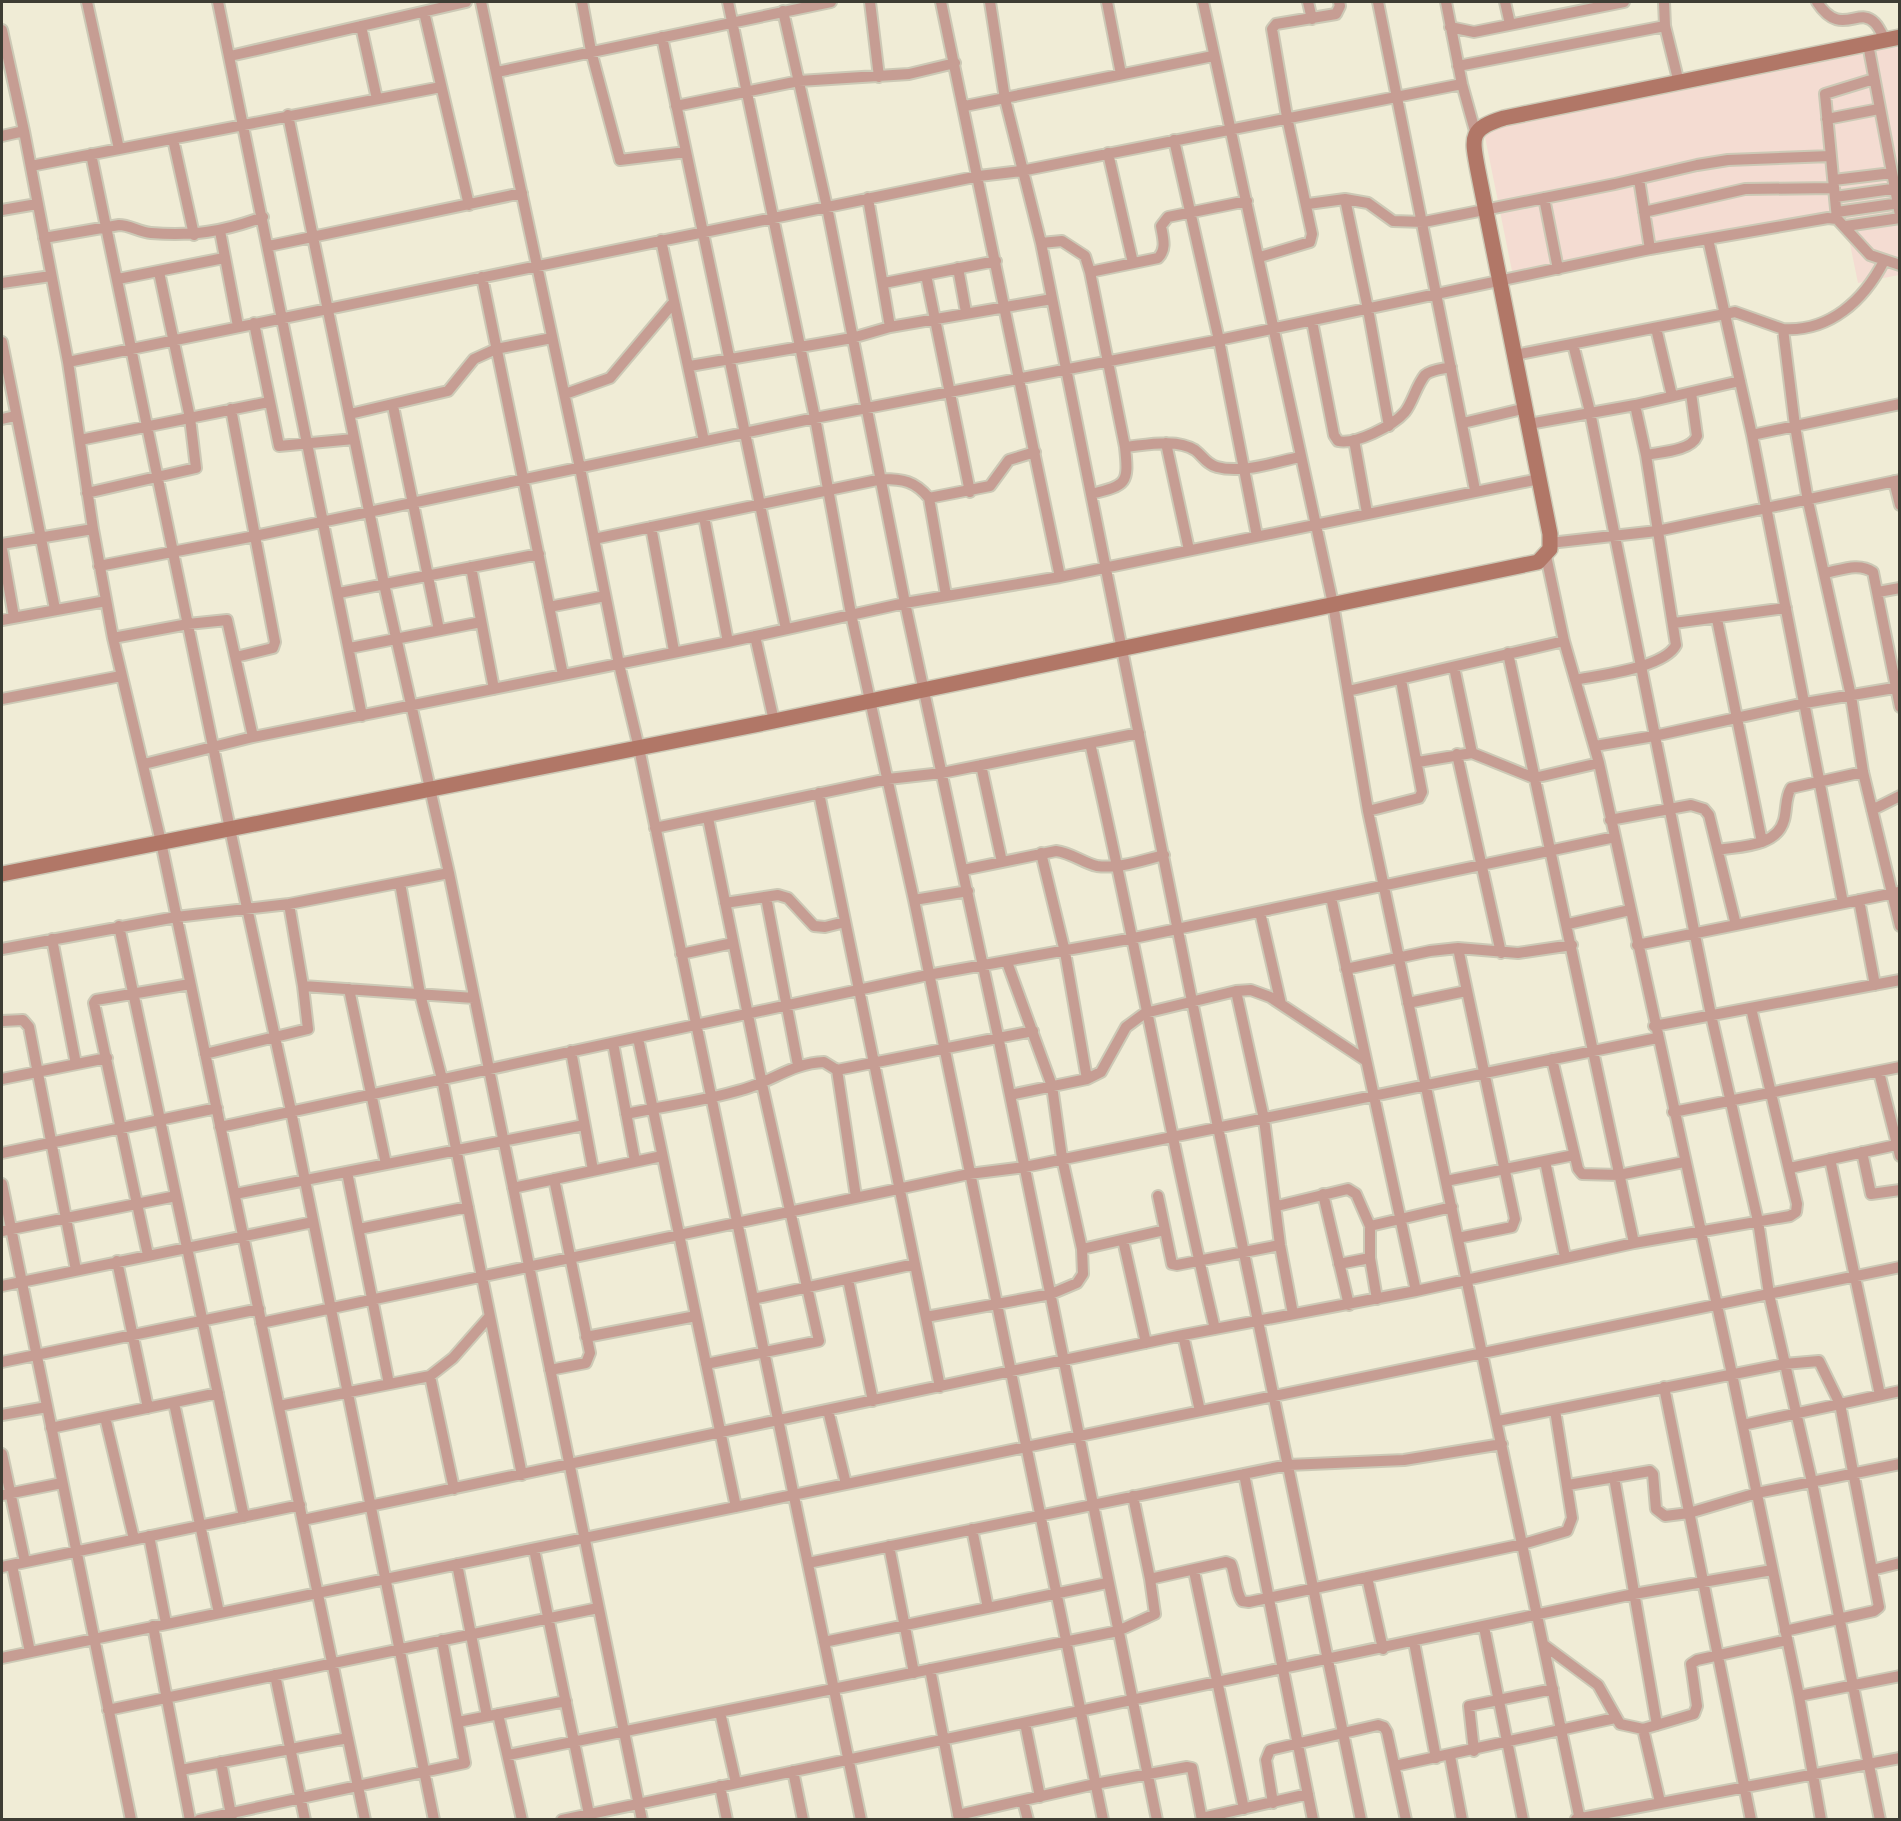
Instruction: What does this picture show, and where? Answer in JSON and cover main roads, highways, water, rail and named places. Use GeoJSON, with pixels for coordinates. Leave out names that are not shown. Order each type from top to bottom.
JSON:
{"type":"FeatureCollection","features":[{"type":"Feature","properties":{"kind":"main road"},"geometry":{"type":"LineString","coordinates":[[2,874],[774,721],[1333,604],[1527,566],[1548,550],[1529,424],[1474,151],[1475,131],[1485,124],[1504,118],[1892,38]]}}]}
